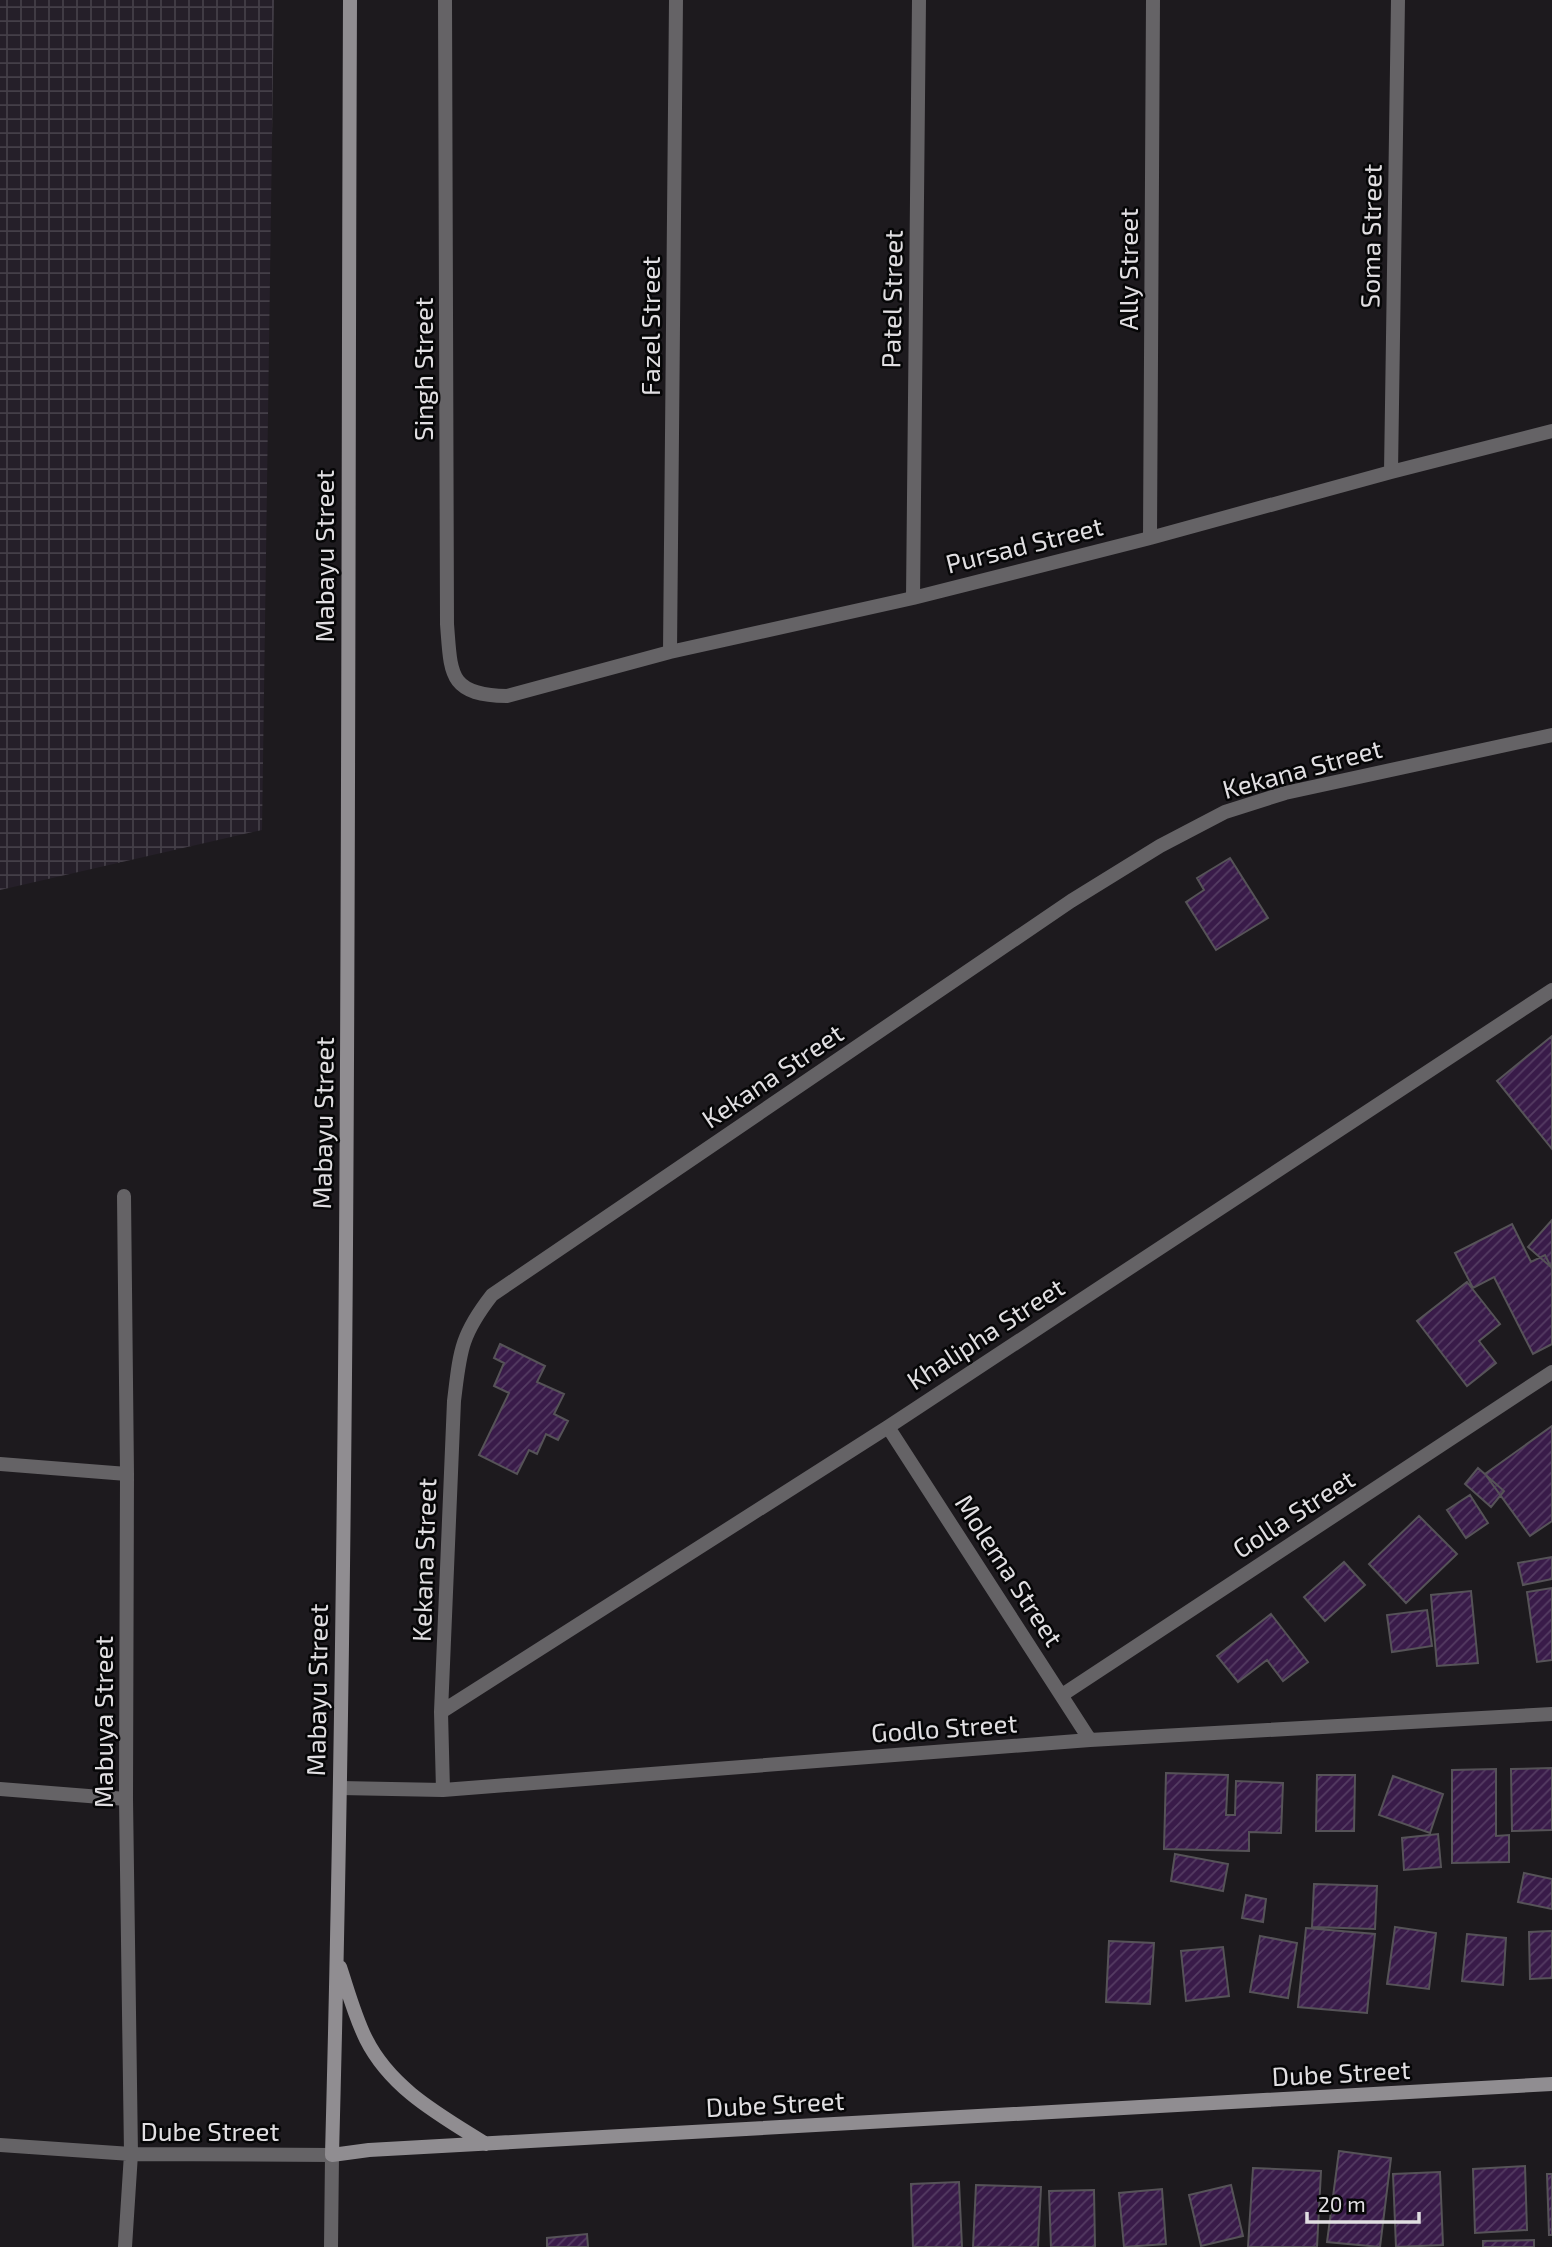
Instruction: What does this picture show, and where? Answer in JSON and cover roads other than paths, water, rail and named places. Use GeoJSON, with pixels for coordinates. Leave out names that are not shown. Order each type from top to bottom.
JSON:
{"type":"FeatureCollection","features":[{"type":"Feature","properties":{"kind":"street","name":"Mabayu Street"},"geometry":{"type":"LineString","coordinates":[[331,2247],[340,1788],[347,1025],[350,0]]}},
{"type":"Feature","properties":{"kind":"street","name":"Singh Street"},"geometry":{"type":"LineString","coordinates":[[445,0],[447,624],[451,669],[456,681],[482,696],[507,696]]}},
{"type":"Feature","properties":{"kind":"street","name":"Fazel Street"},"geometry":{"type":"LineString","coordinates":[[670,652],[676,0]]}},
{"type":"Feature","properties":{"kind":"street","name":"Patel Street"},"geometry":{"type":"LineString","coordinates":[[913,598],[919,0]]}},
{"type":"Feature","properties":{"kind":"street","name":"Ally Street"},"geometry":{"type":"LineString","coordinates":[[1150,538],[1153,0]]}},
{"type":"Feature","properties":{"kind":"street","name":"Soma Street"},"geometry":{"type":"LineString","coordinates":[[1391,472],[1398,0]]}},
{"type":"Feature","properties":{"kind":"street","name":"Pursad Street"},"geometry":{"type":"LineString","coordinates":[[507,696],[670,652],[913,598],[1150,538],[1552,431]]}},
{"type":"Feature","properties":{"kind":"street","name":"Kekana Street"},"geometry":{"type":"LineString","coordinates":[[443,1790],[442,1712],[454,1401],[460,1350],[472,1320],[492,1296],[1071,901],[1225,812],[1285,793],[1552,735]]}},
{"type":"Feature","properties":{"kind":"street","name":"Khalipha Street"},"geometry":{"type":"LineString","coordinates":[[442,1712],[888,1427],[1552,990]]}},
{"type":"Feature","properties":{"kind":"street","name":"Mabuya Street"},"geometry":{"type":"LineString","coordinates":[[124,1196],[126,1799],[131,2154],[125,2247]]}},
{"type":"Feature","properties":{"kind":"street","name":"Golla Street"},"geometry":{"type":"LineString","coordinates":[[1062,1695],[1552,1372]]}},
{"type":"Feature","properties":{"kind":"street","name":"Molema Street"},"geometry":{"type":"LineString","coordinates":[[888,1427],[1090,1740]]}},
{"type":"Feature","properties":{"kind":"street"},"geometry":{"type":"LineString","coordinates":[[0,1464],[127,1474]]}},
{"type":"Feature","properties":{"kind":"street","name":"Godlo Street"},"geometry":{"type":"LineString","coordinates":[[340,1788],[443,1790],[1090,1740],[1552,1714]]}},
{"type":"Feature","properties":{"kind":"street"},"geometry":{"type":"LineString","coordinates":[[0,1789],[126,1799]]}},
{"type":"Feature","properties":{"kind":"street"},"geometry":{"type":"LineString","coordinates":[[337,1959],[366,2039],[393,2080],[424,2105],[486,2144]]}},
{"type":"Feature","properties":{"kind":"street","name":"Dube Street"},"geometry":{"type":"LineString","coordinates":[[0,2145],[131,2154],[332,2155],[369,2150],[1552,2084]]}}]}
